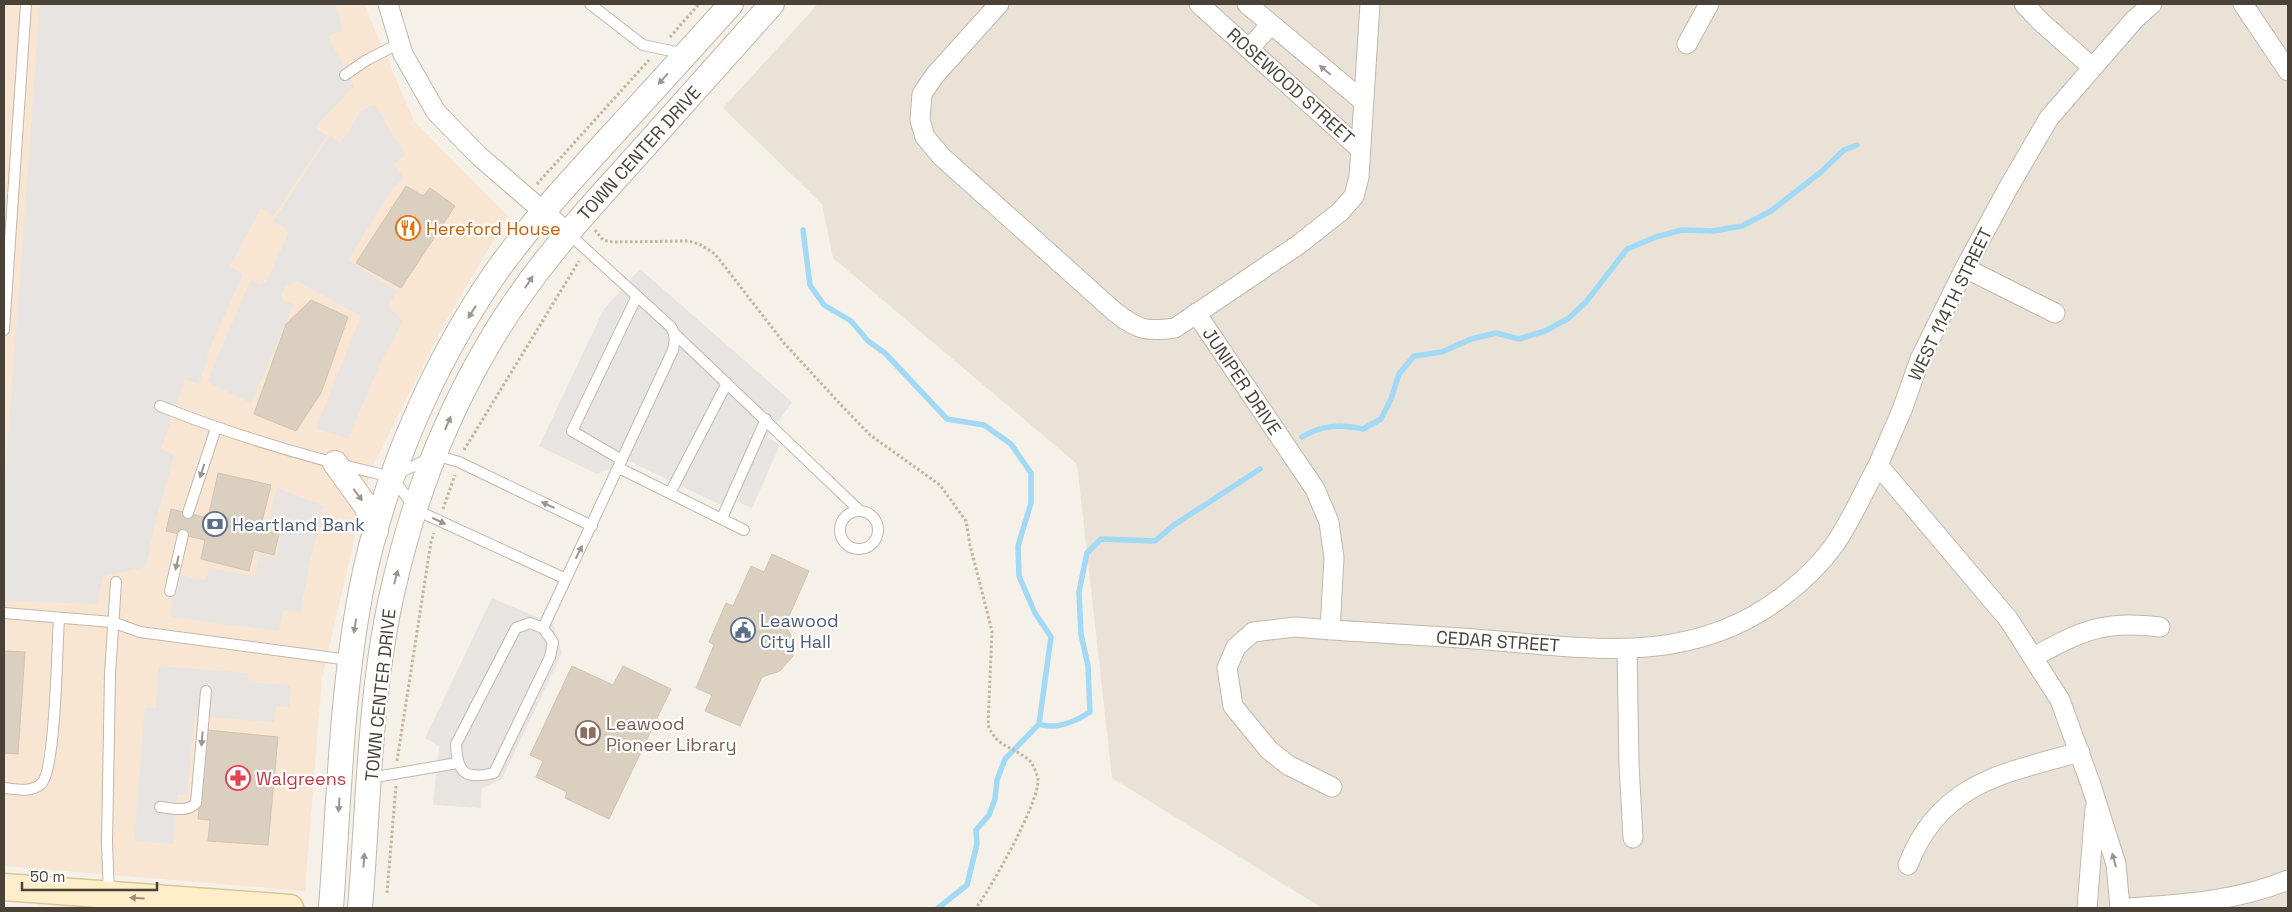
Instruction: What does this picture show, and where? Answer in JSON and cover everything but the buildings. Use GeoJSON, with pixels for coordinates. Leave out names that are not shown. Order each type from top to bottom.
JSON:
{"type":"FeatureCollection","features":[{"type":"Feature","properties":{"kind":"main road"},"geometry":{"type":"LineString","coordinates":[[4,888],[290,908]]}},
{"type":"Feature","properties":{"kind":"main road"},"geometry":{"type":"LineString","coordinates":[[4,901],[18,898],[30,890]]}},
{"type":"Feature","properties":{"kind":"street"},"geometry":{"type":"LineString","coordinates":[[388,4],[403,54],[436,112],[478,156],[568,233]]}},
{"type":"Feature","properties":{"kind":"street","name":"TOWN CENTER DRIVE"},"geometry":{"type":"LineString","coordinates":[[331,908],[349,660],[361,589],[392,477],[424,400],[451,345],[494,275],[534,204],[686,54],[731,4]]}},
{"type":"Feature","properties":{"kind":"street","name":"TOWN CENTER DRIVE"},"geometry":{"type":"LineString","coordinates":[[360,908],[383,639],[396,576],[416,510],[449,421],[488,344],[535,273],[568,233],[772,4]]}},
{"type":"Feature","properties":{"kind":"street","name":"JUNIPER DRIVE"},"geometry":{"type":"LineString","coordinates":[[999,4],[935,76],[922,94],[920,114],[925,137],[942,158],[1116,313],[1135,327],[1155,331],[1175,328],[1196,313],[1315,489],[1329,522],[1334,558],[1330,630]]}},
{"type":"Feature","properties":{"kind":"street","name":"ROSEWOOD STREET"},"geometry":{"type":"LineString","coordinates":[[1199,4],[1360,149]]}},
{"type":"Feature","properties":{"kind":"street","name":"ROSEWOOD STREET"},"geometry":{"type":"LineString","coordinates":[[1247,4],[1363,101]]}},
{"type":"Feature","properties":{"kind":"street"},"geometry":{"type":"LineString","coordinates":[[1196,313],[1314,232],[1340,212],[1354,196],[1359,177],[1370,4]]}},
{"type":"Feature","properties":{"kind":"street"},"geometry":{"type":"LineString","coordinates":[[1687,44],[1709,4]]}},
{"type":"Feature","properties":{"kind":"street"},"geometry":{"type":"LineString","coordinates":[[2024,4],[2041,22],[2092,67]]}},
{"type":"Feature","properties":{"kind":"street","name":"WEST 114TH STREET"},"geometry":{"type":"LineString","coordinates":[[1878,464],[1902,410],[1920,359],[1965,268],[2049,118],[2134,20],[2152,4]]}},
{"type":"Feature","properties":{"kind":"street"},"geometry":{"type":"LineString","coordinates":[[2243,4],[2288,70]]}},
{"type":"Feature","properties":{"kind":"street"},"geometry":{"type":"LineString","coordinates":[[1249,49],[1271,24]]}},
{"type":"Feature","properties":{"kind":"street"},"geometry":{"type":"LineString","coordinates":[[1965,268],[2055,313]]}},
{"type":"Feature","properties":{"kind":"street"},"geometry":{"type":"LineString","coordinates":[[335,463],[366,506],[376,531]]}},
{"type":"Feature","properties":{"kind":"street"},"geometry":{"type":"LineString","coordinates":[[1878,464],[2009,620],[2060,700],[2080,752],[2116,864],[2120,908]]}},
{"type":"Feature","properties":{"kind":"street","name":"CEDAR STREET"},"geometry":{"type":"LineString","coordinates":[[1332,787],[1302,774],[1269,750],[1233,706],[1227,668],[1236,647],[1253,632],[1296,627],[1627,649],[1675,644],[1707,637],[1763,612],[1801,582],[1833,546],[1845,528],[1878,464]]}},
{"type":"Feature","properties":{"kind":"street"},"geometry":{"type":"LineString","coordinates":[[2033,656],[2088,630],[2108,625],[2138,624],[2160,627]]}},
{"type":"Feature","properties":{"kind":"street"},"geometry":{"type":"LineString","coordinates":[[1627,649],[1629,764],[1633,838]]}},
{"type":"Feature","properties":{"kind":"street"},"geometry":{"type":"LineString","coordinates":[[1908,865],[1916,844],[1933,819],[1951,802],[1973,788],[2006,772],[2080,752]]}},
{"type":"Feature","properties":{"kind":"street"},"geometry":{"type":"LineString","coordinates":[[2087,908],[2096,802]]}},
{"type":"Feature","properties":{"kind":"street"},"geometry":{"type":"LineString","coordinates":[[2130,908],[2193,904],[2232,898],[2269,888],[2288,880]]}},
{"type":"Feature","properties":{"kind":"lane"},"geometry":{"type":"LineString","coordinates":[[4,330],[26,4]]}},
{"type":"Feature","properties":{"kind":"lane"},"geometry":{"type":"LineString","coordinates":[[590,4],[643,46],[686,54]]}},
{"type":"Feature","properties":{"kind":"lane"},"geometry":{"type":"LineString","coordinates":[[345,75],[365,61],[400,43]]}},
{"type":"Feature","properties":{"kind":"lane"},"geometry":{"type":"LineString","coordinates":[[568,233],[671,327],[675,334],[859,510]]}},
{"type":"Feature","properties":{"kind":"lane"},"geometry":{"type":"LineString","coordinates":[[636,296],[572,431],[621,464],[670,493],[744,530]]}},
{"type":"Feature","properties":{"kind":"lane"},"geometry":{"type":"LineString","coordinates":[[543,628],[673,350],[675,334]]}},
{"type":"Feature","properties":{"kind":"lane"},"geometry":{"type":"LineString","coordinates":[[670,493],[728,383]]}},
{"type":"Feature","properties":{"kind":"lane"},"geometry":{"type":"LineString","coordinates":[[160,406],[216,428],[335,463],[392,477],[416,510],[566,579]]}},
{"type":"Feature","properties":{"kind":"lane"},"geometry":{"type":"LineString","coordinates":[[722,518],[766,419]]}},
{"type":"Feature","properties":{"kind":"lane"},"geometry":{"type":"LineString","coordinates":[[188,514],[216,428]]}},
{"type":"Feature","properties":{"kind":"lane"},"geometry":{"type":"LineString","coordinates":[[392,477],[435,455],[459,462],[592,526]]}},
{"type":"Feature","properties":{"kind":"lane"},"geometry":{"type":"LineString","coordinates":[[170,591],[183,535]]}},
{"type":"Feature","properties":{"kind":"lane"},"geometry":{"type":"LineString","coordinates":[[109,896],[107,843],[112,622],[116,582]]}},
{"type":"Feature","properties":{"kind":"lane"},"geometry":{"type":"LineString","coordinates":[[4,613],[112,622],[140,632],[349,660]]}},
{"type":"Feature","properties":{"kind":"lane"},"geometry":{"type":"LineString","coordinates":[[4,788],[23,790],[37,787],[43,783],[47,776],[51,748],[59,618]]}},
{"type":"Feature","properties":{"kind":"lane"},"geometry":{"type":"LineString","coordinates":[[530,623],[543,628],[552,642],[550,656],[494,772],[480,776],[464,772],[457,763],[456,744],[516,628],[530,623]]}},
{"type":"Feature","properties":{"kind":"lane"},"geometry":{"type":"LineString","coordinates":[[160,807],[182,810],[192,808],[196,803],[206,691]]}},
{"type":"Feature","properties":{"kind":"lane"},"geometry":{"type":"LineString","coordinates":[[370,778],[457,763]]}},
{"type":"Feature","properties":{"kind":"path"},"geometry":{"type":"LineString","coordinates":[[534,204],[659,49],[699,4]]}},
{"type":"Feature","properties":{"kind":"path"},"geometry":{"type":"LineString","coordinates":[[568,233],[593,228],[604,240],[613,242],[689,241],[701,245],[715,254],[784,343],[843,407],[870,435],[940,485],[966,521],[970,545],[992,631],[988,725],[993,736],[1031,762],[1038,779],[1032,802],[1008,855],[976,908]]}},
{"type":"Feature","properties":{"kind":"path"},"geometry":{"type":"LineString","coordinates":[[387,893],[397,757],[431,542],[465,446],[586,250]]}},
{"type":"Feature","properties":{"kind":"shaded area"},"geometry":{"type":"Polygon","coordinates":[[[4,4],[364,4],[414,121],[508,216],[443,326],[370,472],[322,678],[305,891],[4,866],[4,4]]]}},
{"type":"Feature","properties":{"kind":"shaded area"},"geometry":{"type":"Polygon","coordinates":[[[40,4],[336,4],[343,31],[328,36],[354,86],[315,127],[327,136],[273,216],[261,208],[230,266],[243,274],[212,343],[199,385],[185,379],[161,449],[174,455],[155,524],[146,567],[103,576],[97,604],[4,601],[4,496],[40,4]]]}},
{"type":"Feature","properties":{"kind":"shaded area"},"geometry":{"type":"Polygon","coordinates":[[[818,4],[2288,4],[2288,908],[1322,908],[1112,778],[1077,464],[833,258],[822,204],[723,108],[818,4]]]}},
{"type":"Feature","properties":{"kind":"shaded area"},"geometry":{"type":"Polygon","coordinates":[[[375,105],[405,155],[394,164],[404,178],[392,189],[348,260],[397,291],[388,306],[403,321],[379,366],[348,439],[316,428],[361,316],[297,281],[285,287],[281,295],[283,299],[294,304],[251,403],[207,382],[251,279],[260,284],[266,282],[288,234],[287,229],[273,222],[330,135],[340,143],[347,135],[361,110],[375,105]]]}},
{"type":"Feature","properties":{"kind":"shaded area"},"geometry":{"type":"Polygon","coordinates":[[[640,269],[792,402],[767,437],[780,445],[752,508],[736,501],[731,510],[629,461],[597,474],[539,446],[604,309],[640,269]]]}},
{"type":"Feature","properties":{"kind":"shaded area"},"geometry":{"type":"Polygon","coordinates":[[[277,488],[324,506],[309,565],[300,613],[283,610],[279,631],[170,617],[176,574],[206,580],[209,568],[255,576],[260,554],[276,558],[281,530],[267,527],[277,488]]]}},
{"type":"Feature","properties":{"kind":"shaded area"},"geometry":{"type":"Polygon","coordinates":[[[492,598],[553,624],[562,653],[502,779],[482,788],[481,808],[433,805],[439,746],[425,738],[492,598]]]}},
{"type":"Feature","properties":{"kind":"shaded area"},"geometry":{"type":"Polygon","coordinates":[[[159,666],[248,673],[248,682],[291,685],[289,707],[276,706],[274,722],[194,716],[187,795],[177,795],[173,844],[134,841],[145,707],[156,708],[159,666]]]}},
{"type":"Feature","properties":{"kind":"waterway"},"geometry":{"type":"LineString","coordinates":[[1302,437],[1317,430],[1331,427],[1347,426],[1363,429],[1381,419],[1391,399],[1399,374],[1414,356],[1442,352],[1471,339],[1496,333],[1519,339],[1545,331],[1569,318],[1586,302],[1627,249],[1656,237],[1682,230],[1713,231],[1742,226],[1771,211],[1821,172],[1844,150],[1857,145]]}},
{"type":"Feature","properties":{"kind":"waterway"},"geometry":{"type":"LineString","coordinates":[[803,230],[810,285],[824,305],[851,321],[868,341],[885,353],[947,419],[984,425],[1011,444],[1031,473],[1031,503],[1018,546],[1019,576],[1035,613],[1051,637],[1039,724],[1005,759],[997,780],[995,799],[989,815],[976,830],[977,844],[967,885],[938,908]]}},
{"type":"Feature","properties":{"kind":"waterway"},"geometry":{"type":"LineString","coordinates":[[1039,724],[1045,726],[1059,725],[1079,719],[1090,712],[1088,666],[1081,634],[1079,592],[1087,553],[1101,539],[1155,541],[1174,525],[1260,469]]}},
{"type":"Feature","properties":{"kind":"place","name":"Hereford House"},"geometry":{"type":"Point","coordinates":[408,228]}},
{"type":"Feature","properties":{"kind":"place","name":"Heartland Bank"},"geometry":{"type":"Point","coordinates":[215,524]}},
{"type":"Feature","properties":{"kind":"place","name":"Leawood City Hall"},"geometry":{"type":"Point","coordinates":[743,630]}},
{"type":"Feature","properties":{"kind":"place","name":"Leawood Pioneer Library"},"geometry":{"type":"Point","coordinates":[588,733]}},
{"type":"Feature","properties":{"kind":"place","name":"Walgreens"},"geometry":{"type":"Point","coordinates":[238,778]}}]}
